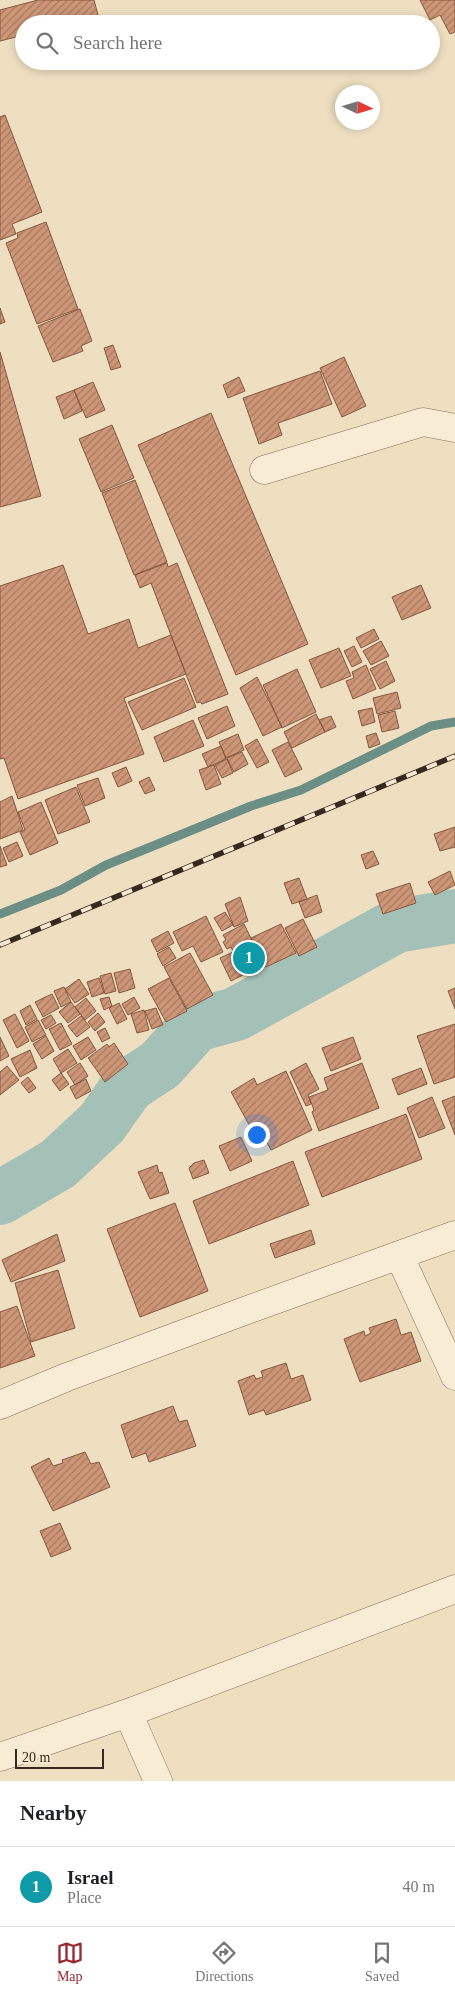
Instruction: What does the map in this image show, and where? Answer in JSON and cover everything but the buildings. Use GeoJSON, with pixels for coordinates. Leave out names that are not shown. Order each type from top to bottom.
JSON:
{"type":"FeatureCollection","features":[{"type":"Feature","properties":{"kind":"street"},"geometry":{"type":"LineString","coordinates":[[264,470],[423,422],[455,428]]}},
{"type":"Feature","properties":{"kind":"street"},"geometry":{"type":"LineString","coordinates":[[0,1405],[85,1370],[455,1235]]}},
{"type":"Feature","properties":{"kind":"street"},"geometry":{"type":"LineString","coordinates":[[399,1255],[455,1376]]}},
{"type":"Feature","properties":{"kind":"street"},"geometry":{"type":"LineString","coordinates":[[0,1757],[128,1713],[455,1589]]}},
{"type":"Feature","properties":{"kind":"street"},"geometry":{"type":"LineString","coordinates":[[128,1713],[158,1781]]}},
{"type":"Feature","properties":{"kind":"waterway"},"geometry":{"type":"LineString","coordinates":[[0,914],[61,890],[106,865],[251,806],[301,790],[431,726],[455,722]]}},
{"type":"Feature","properties":{"kind":"waterway"},"geometry":{"type":"LineString","coordinates":[[0,1198],[58,1164],[102,1123],[128,1086],[160,1065],[196,1025],[236,1014],[396,926],[455,916]]}},
{"type":"Feature","properties":{"kind":"railway"},"geometry":{"type":"LineString","coordinates":[[0,945],[455,756]]}},
{"type":"Feature","properties":{"kind":"place","name":"Israel"},"geometry":{"type":"Point","coordinates":[249,958]}}]}
